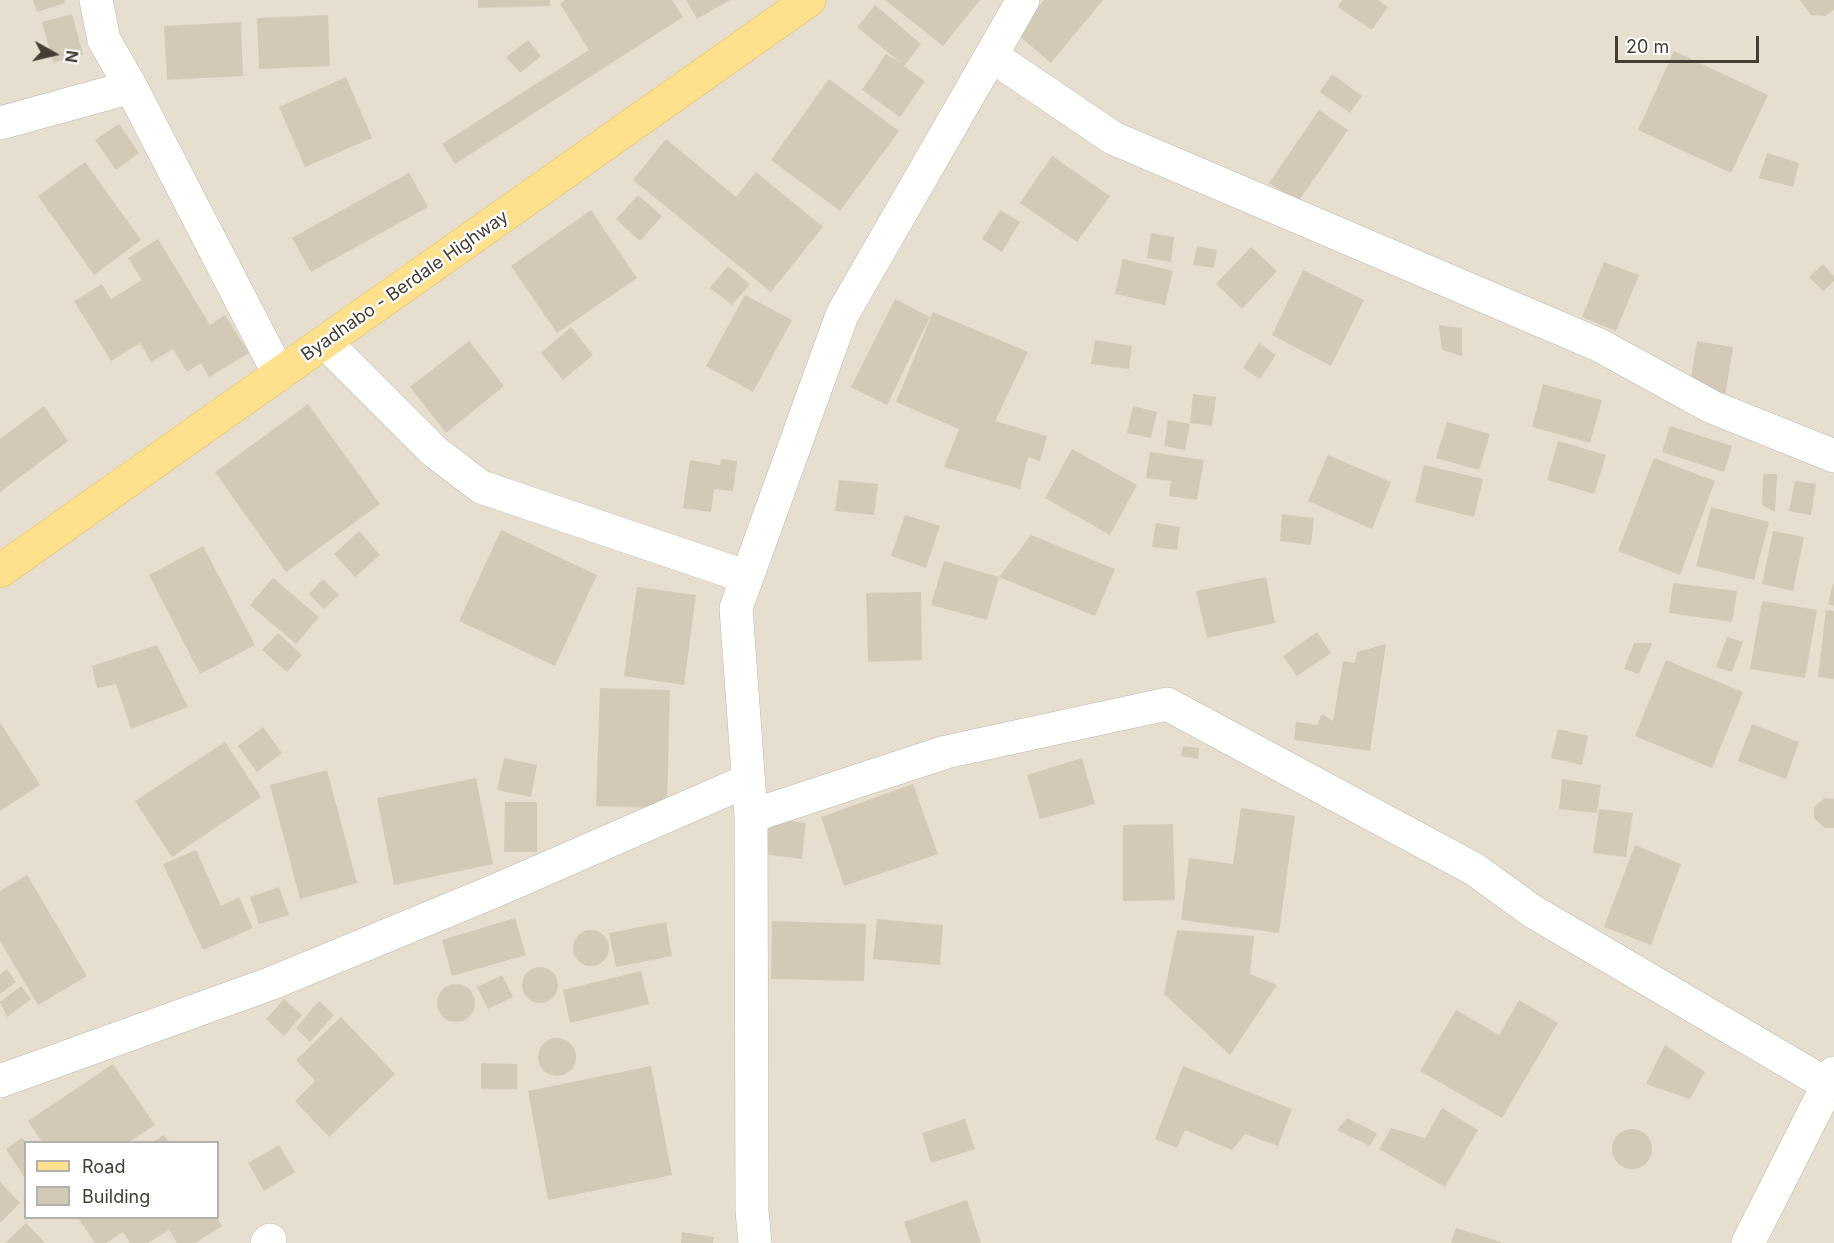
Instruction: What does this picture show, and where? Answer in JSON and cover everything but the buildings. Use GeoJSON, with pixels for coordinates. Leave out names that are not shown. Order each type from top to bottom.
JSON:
{"type":"FeatureCollection","features":[{"type":"Feature","properties":{"kind":"main road","name":"Byadhabo - Berdale Highway"},"geometry":{"type":"LineString","coordinates":[[0,571],[809,0]]}},
{"type":"Feature","properties":{"kind":"street"},"geometry":{"type":"LineString","coordinates":[[96,0],[104,40],[131,87],[279,374]]}},
{"type":"Feature","properties":{"kind":"street"},"geometry":{"type":"LineString","coordinates":[[755,1243],[752,1211],[751,816],[736,608],[842,315],[1023,0]]}},
{"type":"Feature","properties":{"kind":"street"},"geometry":{"type":"LineString","coordinates":[[992,56],[1113,138],[1599,345],[1712,407],[1834,456]]}},
{"type":"Feature","properties":{"kind":"street"},"geometry":{"type":"LineString","coordinates":[[0,123],[131,87]]}},
{"type":"Feature","properties":{"kind":"street"},"geometry":{"type":"LineString","coordinates":[[325,342],[434,451],[481,487],[747,577]]}},
{"type":"Feature","properties":{"kind":"street"},"geometry":{"type":"LineString","coordinates":[[751,816],[946,752],[1167,704],[1474,869],[1532,911],[1831,1079],[1748,1243]]}},
{"type":"Feature","properties":{"kind":"street"},"geometry":{"type":"LineString","coordinates":[[0,1081],[272,982],[497,890],[749,780]]}},
{"type":"Feature","properties":{"kind":"shaded area"},"geometry":{"type":"Polygon","coordinates":[[[0,0],[1834,0],[1834,1243],[0,1243],[0,0]]]}}]}
